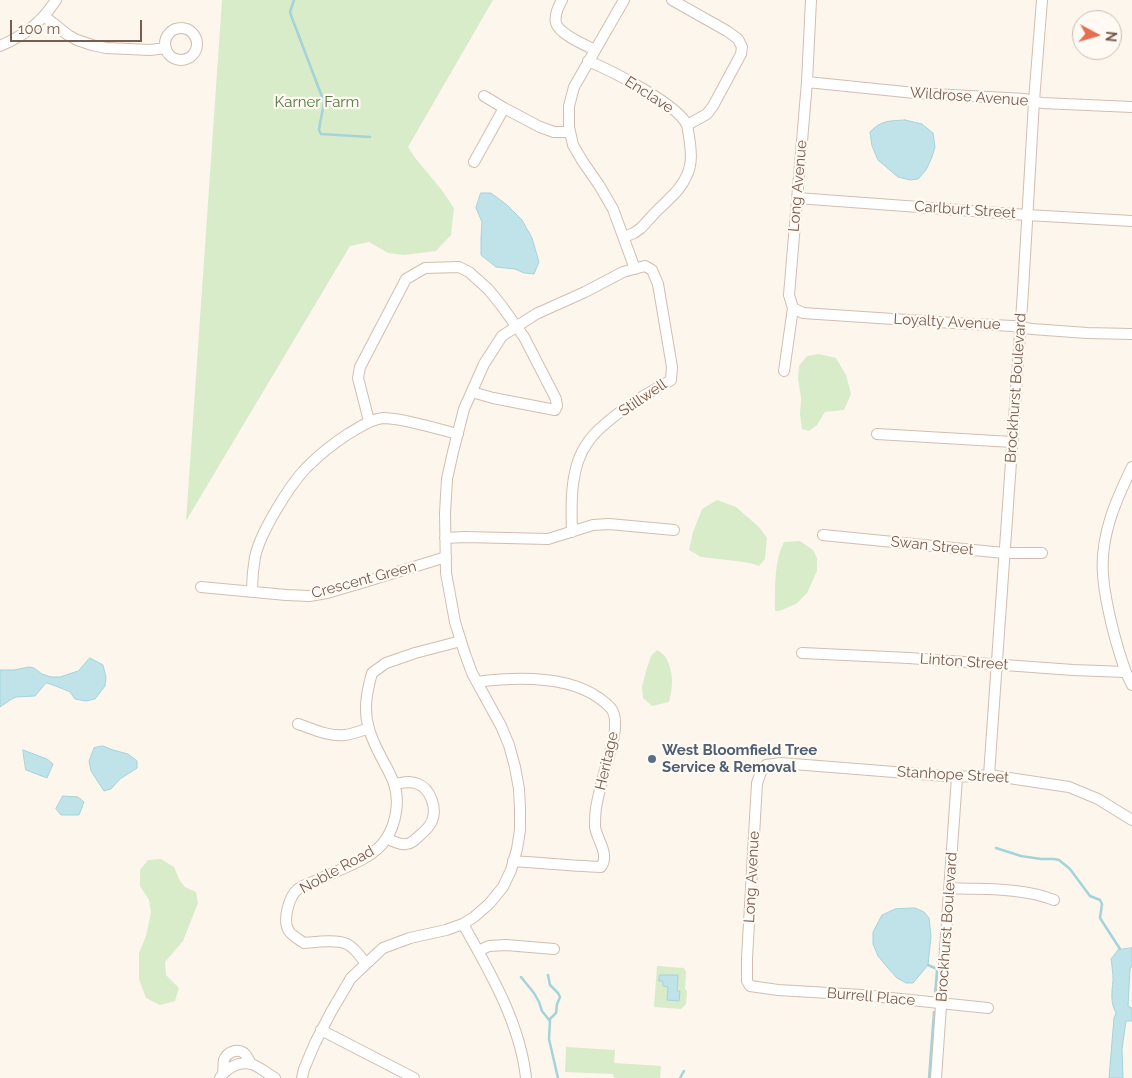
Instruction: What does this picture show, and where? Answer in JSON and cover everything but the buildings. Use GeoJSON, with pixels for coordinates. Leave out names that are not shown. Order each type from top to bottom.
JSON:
{"type":"FeatureCollection","features":[{"type":"Feature","properties":{"kind":"street"},"geometry":{"type":"LineString","coordinates":[[0,46],[26,32],[44,16],[56,0]]}},
{"type":"Feature","properties":{"kind":"street"},"geometry":{"type":"LineString","coordinates":[[562,0],[555,16],[557,27],[574,40],[595,50]]}},
{"type":"Feature","properties":{"kind":"street"},"geometry":{"type":"LineString","coordinates":[[302,1078],[321,1030],[351,978],[383,948],[410,938],[446,930],[474,918],[503,887],[514,861],[519,840],[519,789],[509,745],[501,726],[472,673],[456,622],[446,573],[445,513],[447,479],[464,409],[484,364],[502,336],[536,314],[635,268],[613,209],[573,146],[569,132],[569,106],[574,87],[624,0]]}},
{"type":"Feature","properties":{"kind":"street"},"geometry":{"type":"LineString","coordinates":[[672,0],[727,31],[738,39],[742,47],[741,54],[713,106],[707,114],[687,125]]}},
{"type":"Feature","properties":{"kind":"street","name":"Long Avenue"},"geometry":{"type":"LineString","coordinates":[[784,371],[793,308],[789,295],[807,82],[811,0]]}},
{"type":"Feature","properties":{"kind":"street","name":"Brockhurst Boulevard"},"geometry":{"type":"LineString","coordinates":[[989,775],[1042,0]]}},
{"type":"Feature","properties":{"kind":"street"},"geometry":{"type":"LineString","coordinates":[[44,16],[68,35],[92,45],[106,48],[150,50],[166,48]]}},
{"type":"Feature","properties":{"kind":"street","name":"Enclave"},"geometry":{"type":"LineString","coordinates":[[588,61],[658,98],[680,116],[687,125],[691,160],[686,178],[680,187],[641,228],[624,237]]}},
{"type":"Feature","properties":{"kind":"street","name":"Wildrose Avenue"},"geometry":{"type":"LineString","coordinates":[[807,82],[916,93],[1025,99],[1042,103],[1132,107]]}},
{"type":"Feature","properties":{"kind":"street"},"geometry":{"type":"LineString","coordinates":[[484,96],[540,127],[554,132],[569,132]]}},
{"type":"Feature","properties":{"kind":"street"},"geometry":{"type":"LineString","coordinates":[[474,162],[504,108]]}},
{"type":"Feature","properties":{"kind":"street","name":"Carlburt Street"},"geometry":{"type":"LineString","coordinates":[[797,198],[1028,215],[1132,220]]}},
{"type":"Feature","properties":{"kind":"street","name":"Stillwell"},"geometry":{"type":"LineString","coordinates":[[572,532],[571,506],[574,478],[580,456],[588,441],[629,405],[671,380],[672,368],[658,284],[652,270],[645,266],[635,268]]}},
{"type":"Feature","properties":{"kind":"street"},"geometry":{"type":"LineString","coordinates":[[369,422],[358,378],[360,367],[406,279],[425,268],[458,267],[469,272],[488,289],[524,337],[558,406],[554,410],[472,392]]}},
{"type":"Feature","properties":{"kind":"street","name":"Loyalty Avenue"},"geometry":{"type":"LineString","coordinates":[[793,308],[803,313],[1087,333],[1132,334]]}},
{"type":"Feature","properties":{"kind":"street"},"geometry":{"type":"LineString","coordinates":[[252,591],[255,555],[262,536],[290,489],[306,468],[338,440],[369,422],[382,418],[404,421],[458,434]]}},
{"type":"Feature","properties":{"kind":"street"},"geometry":{"type":"LineString","coordinates":[[877,434],[1012,442]]}},
{"type":"Feature","properties":{"kind":"street"},"geometry":{"type":"LineString","coordinates":[[1132,467],[1117,501],[1108,528],[1103,562],[1109,614],[1126,672],[1132,685]]}},
{"type":"Feature","properties":{"kind":"street"},"geometry":{"type":"LineString","coordinates":[[445,538],[548,539],[593,525],[609,524],[674,530]]}},
{"type":"Feature","properties":{"kind":"street","name":"Swan Street"},"geometry":{"type":"LineString","coordinates":[[823,535],[1004,554],[1042,553]]}},
{"type":"Feature","properties":{"kind":"street","name":"Crescent Green"},"geometry":{"type":"LineString","coordinates":[[201,587],[286,596],[308,596],[327,593],[446,557]]}},
{"type":"Feature","properties":{"kind":"street","name":"Noble Road"},"geometry":{"type":"LineString","coordinates":[[366,964],[346,943],[327,941],[304,943],[289,931],[286,919],[289,903],[298,889],[351,865],[368,855],[382,844],[392,829],[396,813],[394,784],[369,728],[366,705],[372,673],[386,663],[461,641]]}},
{"type":"Feature","properties":{"kind":"street","name":"Linton Street"},"geometry":{"type":"LineString","coordinates":[[802,653],[1126,672]]}},
{"type":"Feature","properties":{"kind":"street","name":"Heritage"},"geometry":{"type":"LineString","coordinates":[[477,682],[498,679],[524,679],[548,681],[578,687],[611,707],[615,722],[614,738],[596,809],[595,828],[604,857],[601,867],[514,861]]}},
{"type":"Feature","properties":{"kind":"street"},"geometry":{"type":"LineString","coordinates":[[298,724],[335,735],[346,735],[369,728]]}},
{"type":"Feature","properties":{"kind":"street","name":"Stanhope Street"},"geometry":{"type":"LineString","coordinates":[[766,765],[781,762],[957,777],[989,775],[1070,787],[1098,799],[1132,820]]}},
{"type":"Feature","properties":{"kind":"street","name":"Long Avenue"},"geometry":{"type":"LineString","coordinates":[[753,988],[747,981],[747,958],[757,783],[766,765]]}},
{"type":"Feature","properties":{"kind":"street","name":"Brockhurst Boulevard"},"geometry":{"type":"LineString","coordinates":[[936,1078],[957,777]]}},
{"type":"Feature","properties":{"kind":"street"},"geometry":{"type":"LineString","coordinates":[[387,838],[405,844],[413,842],[428,828],[434,814],[432,798],[424,788],[417,783],[394,784]]}},
{"type":"Feature","properties":{"kind":"street"},"geometry":{"type":"LineString","coordinates":[[950,888],[1025,892],[1054,900]]}},
{"type":"Feature","properties":{"kind":"street"},"geometry":{"type":"LineString","coordinates":[[463,924],[509,1013],[519,1040],[526,1078]]}},
{"type":"Feature","properties":{"kind":"street"},"geometry":{"type":"LineString","coordinates":[[478,951],[489,946],[506,945],[554,949]]}},
{"type":"Feature","properties":{"kind":"street","name":"Burrell Place"},"geometry":{"type":"LineString","coordinates":[[753,988],[862,994],[988,1008]]}},
{"type":"Feature","properties":{"kind":"street"},"geometry":{"type":"LineString","coordinates":[[321,1030],[414,1078]]}},
{"type":"Feature","properties":{"kind":"street"},"geometry":{"type":"LineString","coordinates":[[222,1075],[224,1061],[227,1056],[232,1051],[238,1050],[244,1053],[251,1064],[275,1078]]}},
{"type":"Feature","properties":{"kind":"street"},"geometry":{"type":"LineString","coordinates":[[222,1075],[231,1067],[251,1064]]}},
{"type":"Feature","properties":{"kind":"green space","name":"Karner Farm"},"geometry":{"type":"Polygon","coordinates":[[[222,0],[493,0],[408,147],[454,208],[451,235],[436,251],[404,255],[388,253],[369,242],[350,246],[186,521],[222,0]]]}},
{"type":"Feature","properties":{"kind":"green space"},"geometry":{"type":"Polygon","coordinates":[[[819,354],[836,358],[846,375],[851,394],[844,410],[825,412],[817,425],[809,431],[802,429],[798,379],[799,366],[807,356],[819,354]]]}},
{"type":"Feature","properties":{"kind":"green space"},"geometry":{"type":"Polygon","coordinates":[[[717,500],[736,507],[759,527],[767,538],[765,559],[759,566],[750,563],[701,557],[689,550],[693,532],[702,509],[717,500]]]}},
{"type":"Feature","properties":{"kind":"green space"},"geometry":{"type":"Polygon","coordinates":[[[800,541],[813,550],[817,558],[817,571],[807,593],[796,604],[775,611],[778,558],[784,542],[800,541]]]}},
{"type":"Feature","properties":{"kind":"green space"},"geometry":{"type":"Polygon","coordinates":[[[657,650],[664,655],[669,663],[672,685],[669,702],[652,706],[643,698],[642,687],[651,656],[657,650]]]}},
{"type":"Feature","properties":{"kind":"green space"},"geometry":{"type":"Polygon","coordinates":[[[161,859],[174,867],[185,887],[196,892],[198,903],[183,941],[165,962],[166,975],[179,988],[175,1001],[160,1005],[146,998],[139,979],[139,953],[146,936],[151,913],[149,900],[140,886],[140,870],[148,860],[161,859]]]}},
{"type":"Feature","properties":{"kind":"green space"},"geometry":{"type":"Polygon","coordinates":[[[657,966],[684,968],[686,972],[685,989],[687,991],[686,1004],[681,1009],[654,1007],[657,966]]]}},
{"type":"Feature","properties":{"kind":"green space"},"geometry":{"type":"Polygon","coordinates":[[[566,1047],[615,1050],[614,1063],[661,1066],[660,1078],[614,1078],[613,1074],[565,1072],[566,1047]]]}},
{"type":"Feature","properties":{"kind":"water"},"geometry":{"type":"Polygon","coordinates":[[[905,120],[922,124],[933,133],[935,147],[932,157],[926,170],[918,179],[910,180],[898,177],[878,160],[872,146],[870,132],[874,128],[886,122],[905,120]]]}},
{"type":"Feature","properties":{"kind":"water"},"geometry":{"type":"Polygon","coordinates":[[[481,193],[491,193],[522,220],[532,238],[539,262],[534,274],[496,267],[481,255],[482,222],[476,208],[481,193]]]}},
{"type":"Feature","properties":{"kind":"water"},"geometry":{"type":"Polygon","coordinates":[[[90,658],[103,665],[106,677],[105,686],[95,699],[86,701],[75,699],[70,692],[46,683],[35,696],[16,697],[0,707],[0,670],[29,667],[51,677],[60,677],[78,671],[90,658]]]}},
{"type":"Feature","properties":{"kind":"water"},"geometry":{"type":"Polygon","coordinates":[[[103,746],[128,754],[137,761],[137,768],[120,779],[111,789],[104,791],[91,771],[89,761],[94,748],[103,746]]]}},
{"type":"Feature","properties":{"kind":"water"},"geometry":{"type":"Polygon","coordinates":[[[23,750],[47,759],[53,764],[47,778],[26,770],[23,750]]]}},
{"type":"Feature","properties":{"kind":"water"},"geometry":{"type":"Polygon","coordinates":[[[63,796],[78,797],[84,802],[79,815],[61,815],[56,809],[63,796]]]}},
{"type":"Feature","properties":{"kind":"water"},"geometry":{"type":"Polygon","coordinates":[[[915,908],[924,912],[929,918],[931,936],[928,965],[913,983],[906,983],[897,978],[878,956],[873,944],[873,932],[882,915],[895,909],[915,908]]]}},
{"type":"Feature","properties":{"kind":"water"},"geometry":{"type":"Polygon","coordinates":[[[1132,948],[1128,1006],[1132,1008],[1132,1021],[1126,1021],[1122,1049],[1123,1078],[1109,1078],[1116,1013],[1112,1001],[1113,977],[1111,959],[1118,950],[1132,948]]]}},
{"type":"Feature","properties":{"kind":"water"},"geometry":{"type":"Polygon","coordinates":[[[660,975],[678,975],[677,991],[680,991],[679,1001],[667,1000],[668,987],[663,986],[663,981],[659,981],[660,975]]]}},
{"type":"Feature","properties":{"kind":"waterway"},"geometry":{"type":"LineString","coordinates":[[294,0],[290,12],[324,102],[319,130],[321,134],[370,137]]}},
{"type":"Feature","properties":{"kind":"waterway"},"geometry":{"type":"LineString","coordinates":[[996,848],[1021,856],[1059,860],[1070,869],[1090,896],[1100,900],[1102,904],[1100,918],[1120,949]]}},
{"type":"Feature","properties":{"kind":"waterway"},"geometry":{"type":"LineString","coordinates":[[928,965],[937,969],[935,994]]}},
{"type":"Feature","properties":{"kind":"waterway"},"geometry":{"type":"LineString","coordinates":[[548,975],[550,985],[560,997],[556,1013],[549,1020]]}},
{"type":"Feature","properties":{"kind":"waterway"},"geometry":{"type":"LineString","coordinates":[[521,977],[534,993],[542,1011],[550,1021],[549,1039],[558,1078]]}},
{"type":"Feature","properties":{"kind":"waterway"},"geometry":{"type":"LineString","coordinates":[[929,1078],[934,1012]]}},
{"type":"Feature","properties":{"kind":"waterway"},"geometry":{"type":"LineString","coordinates":[[680,1078],[684,1071]]}},
{"type":"Feature","properties":{"kind":"place","name":"West Bloomfield Tree Service & Removal"},"geometry":{"type":"Point","coordinates":[652,759]}}]}
